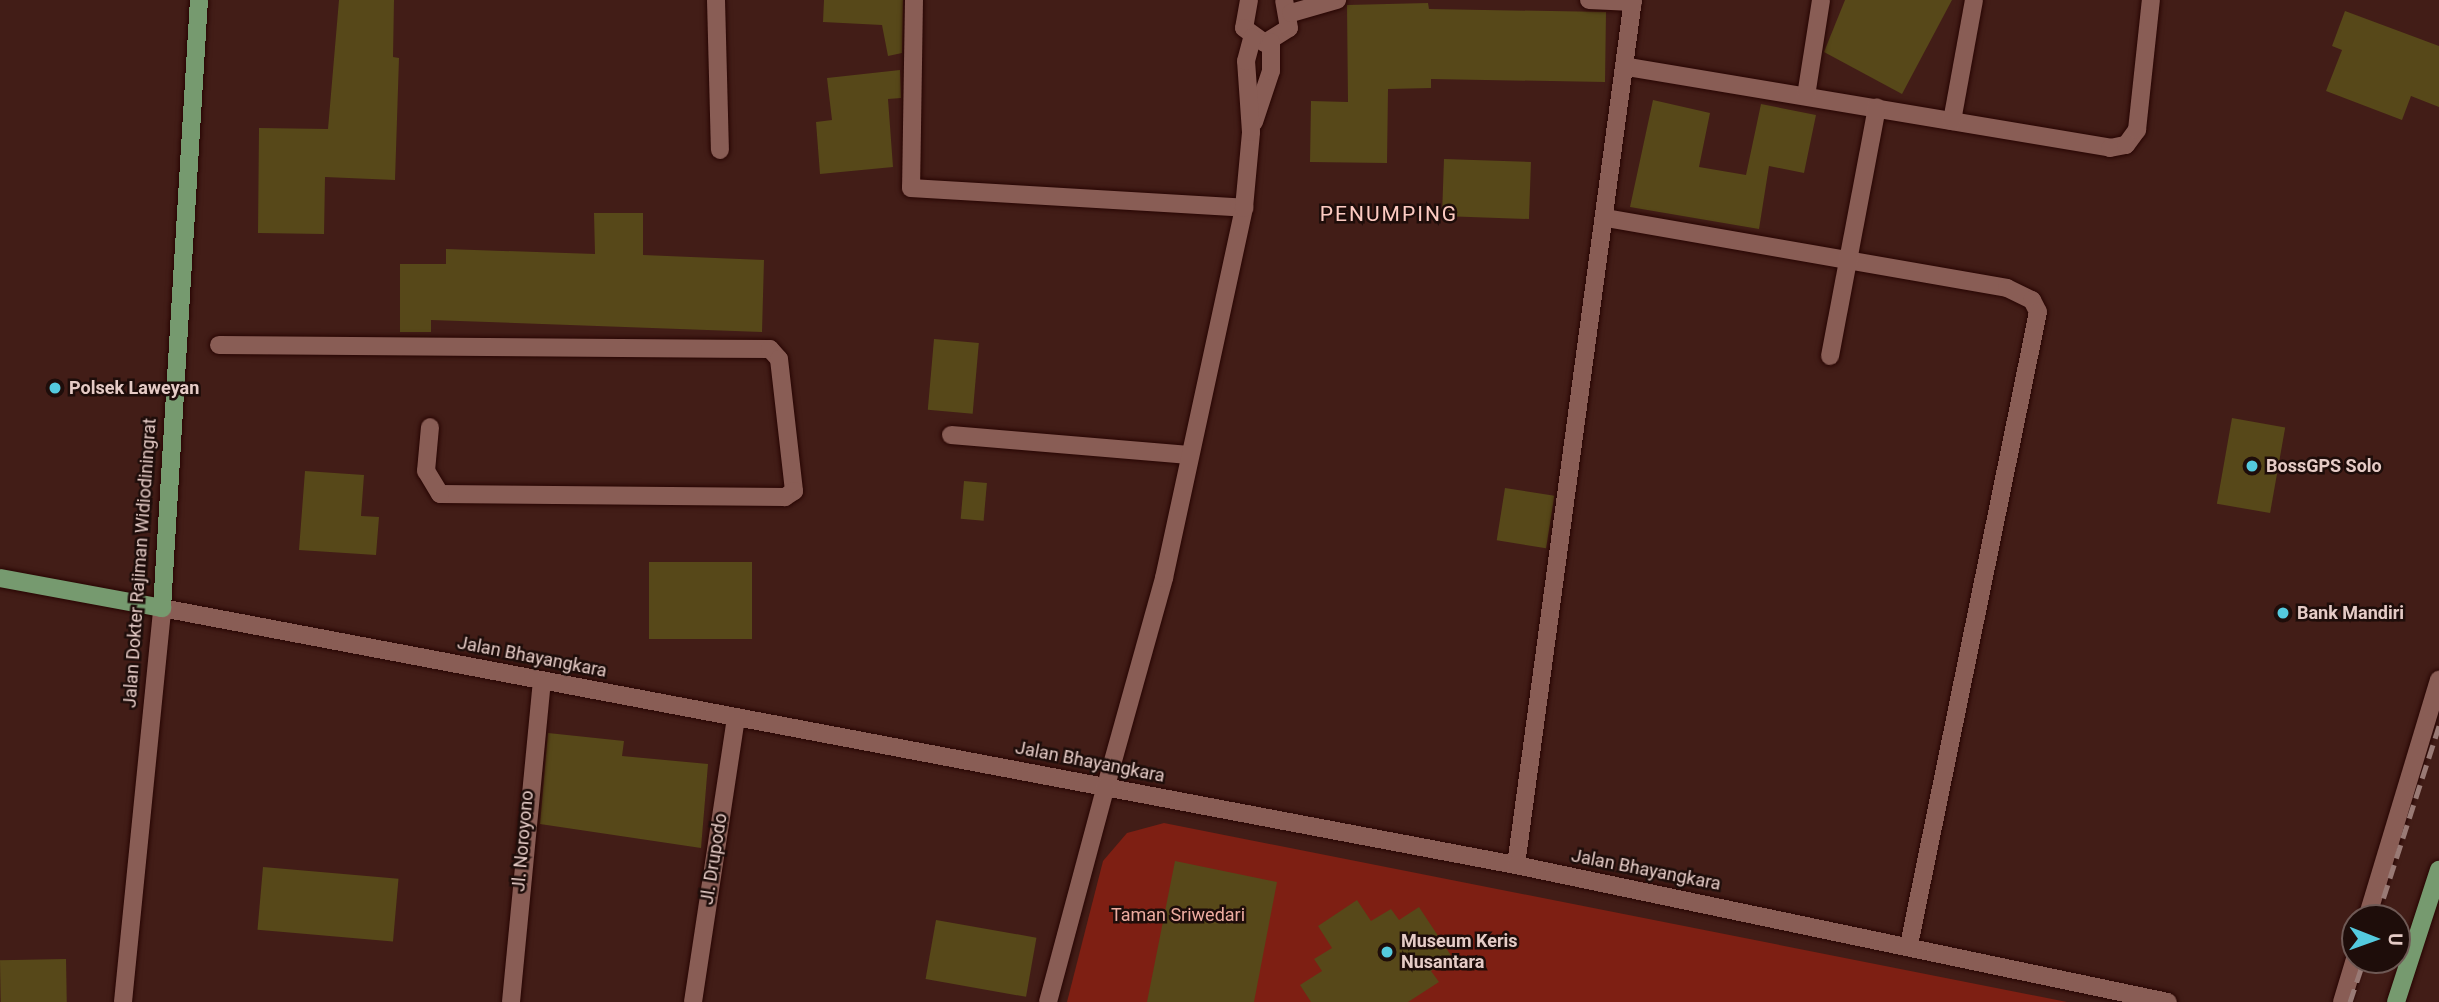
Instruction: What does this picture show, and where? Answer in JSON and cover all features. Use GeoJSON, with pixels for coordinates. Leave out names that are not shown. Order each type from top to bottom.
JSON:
{"type":"FeatureCollection","features":[{"type":"Feature","properties":{"kind":"main road","name":"Jalan Dokter Rajiman Widiodiningrat"},"geometry":{"type":"LineString","coordinates":[[162,608],[199,0]]}},
{"type":"Feature","properties":{"kind":"main road","name":"Jalan Bhayangkara"},"geometry":{"type":"LineString","coordinates":[[0,578],[162,608]]}},
{"type":"Feature","properties":{"kind":"main road"},"geometry":{"type":"LineString","coordinates":[[2396,1002],[2439,870]]}},
{"type":"Feature","properties":{"kind":"street"},"geometry":{"type":"LineString","coordinates":[[716,0],[720,150]]}},
{"type":"Feature","properties":{"kind":"street"},"geometry":{"type":"LineString","coordinates":[[914,0],[911,188],[1244,208]]}},
{"type":"Feature","properties":{"kind":"street"},"geometry":{"type":"LineString","coordinates":[[1252,38],[1271,42],[1289,28],[1287,6],[1337,0]]}},
{"type":"Feature","properties":{"kind":"street"},"geometry":{"type":"LineString","coordinates":[[1516,865],[1628,67],[1633,1],[1589,0]]}},
{"type":"Feature","properties":{"kind":"street"},"geometry":{"type":"LineString","coordinates":[[1805,96],[1821,0]]}},
{"type":"Feature","properties":{"kind":"street"},"geometry":{"type":"LineString","coordinates":[[1952,121],[1974,0]]}},
{"type":"Feature","properties":{"kind":"street"},"geometry":{"type":"LineString","coordinates":[[1628,67],[2110,148],[2126,145],[2137,131],[2151,0]]}},
{"type":"Feature","properties":{"kind":"street"},"geometry":{"type":"LineString","coordinates":[[1048,1002],[1164,578],[1244,208],[1251,132],[1246,61],[1252,38],[1240,5]]}},
{"type":"Feature","properties":{"kind":"street"},"geometry":{"type":"LineString","coordinates":[[1251,132],[1271,71],[1271,42]]}},
{"type":"Feature","properties":{"kind":"street"},"geometry":{"type":"LineString","coordinates":[[1830,356],[1850,263],[1877,107]]}},
{"type":"Feature","properties":{"kind":"street"},"geometry":{"type":"LineString","coordinates":[[1606,218],[1850,263],[2007,288],[2032,300],[2037,328],[1909,945]]}},
{"type":"Feature","properties":{"kind":"street"},"geometry":{"type":"LineString","coordinates":[[219,345],[771,349],[779,359],[794,491],[785,497],[440,494],[426,471],[430,427]]}},
{"type":"Feature","properties":{"kind":"street"},"geometry":{"type":"LineString","coordinates":[[951,435],[1189,454]]}},
{"type":"Feature","properties":{"kind":"street","name":"Jalan Bhayangkara"},"geometry":{"type":"LineString","coordinates":[[162,608],[1516,865],[1909,945],[2168,1002]]}},
{"type":"Feature","properties":{"kind":"street","name":"Jalan Dokter Rajiman Widiodiningrat"},"geometry":{"type":"LineString","coordinates":[[123,1002],[162,608]]}},
{"type":"Feature","properties":{"kind":"street"},"geometry":{"type":"LineString","coordinates":[[2371,904],[2439,680]]}},
{"type":"Feature","properties":{"kind":"street","name":"Jl. Noroyono"},"geometry":{"type":"LineString","coordinates":[[510,1002],[541,681]]}},
{"type":"Feature","properties":{"kind":"street","name":"Jl. Drupodo"},"geometry":{"type":"LineString","coordinates":[[693,1002],[736,717]]}},
{"type":"Feature","properties":{"kind":"street"},"geometry":{"type":"LineString","coordinates":[[2342,1002],[2350,974]]}},
{"type":"Feature","properties":{"kind":"green space","name":"Taman Sriwedari"},"geometry":{"type":"Polygon","coordinates":[[[1164,823],[2067,1002],[1067,1002],[1103,861],[1127,833],[1164,823]]]}},
{"type":"Feature","properties":{"kind":"building"},"geometry":{"type":"Polygon","coordinates":[[[339,0],[394,0],[393,57],[399,58],[395,180],[325,177],[324,234],[258,233],[259,128],[328,129],[339,0]]]}},
{"type":"Feature","properties":{"kind":"building"},"geometry":{"type":"Polygon","coordinates":[[[824,0],[903,0],[902,53],[888,56],[882,25],[823,22],[824,0]]]}},
{"type":"Feature","properties":{"kind":"building"},"geometry":{"type":"Polygon","coordinates":[[[1845,0],[1952,0],[1902,94],[1824,52],[1845,0]]]}},
{"type":"Feature","properties":{"kind":"building"},"geometry":{"type":"Polygon","coordinates":[[[1428,3],[1429,9],[1606,12],[1605,82],[1431,79],[1431,88],[1388,89],[1387,163],[1310,162],[1311,101],[1348,102],[1347,5],[1428,3]]]}},
{"type":"Feature","properties":{"kind":"building"},"geometry":{"type":"Polygon","coordinates":[[[2345,11],[2439,46],[2439,107],[2411,96],[2402,120],[2326,91],[2342,50],[2332,46],[2345,11]]]}},
{"type":"Feature","properties":{"kind":"building"},"geometry":{"type":"Polygon","coordinates":[[[900,70],[901,98],[888,99],[893,167],[820,174],[816,122],[832,120],[827,78],[900,70]]]}},
{"type":"Feature","properties":{"kind":"building"},"geometry":{"type":"Polygon","coordinates":[[[1653,100],[1710,113],[1699,167],[1746,175],[1761,104],[1816,115],[1804,173],[1769,166],[1759,229],[1630,207],[1653,100]]]}},
{"type":"Feature","properties":{"kind":"building"},"geometry":{"type":"Polygon","coordinates":[[[1444,159],[1531,162],[1529,219],[1442,216],[1444,159]]]}},
{"type":"Feature","properties":{"kind":"building"},"geometry":{"type":"Polygon","coordinates":[[[594,213],[643,213],[643,255],[764,260],[762,332],[431,320],[431,332],[400,332],[400,264],[446,264],[446,249],[595,254],[594,213]]]}},
{"type":"Feature","properties":{"kind":"building"},"geometry":{"type":"Polygon","coordinates":[[[934,339],[979,343],[973,414],[928,410],[934,339]]]}},
{"type":"Feature","properties":{"kind":"building","name":"BossGPS Solo"},"geometry":{"type":"Polygon","coordinates":[[[2232,418],[2285,427],[2270,513],[2217,504],[2232,418]]]}},
{"type":"Feature","properties":{"kind":"building"},"geometry":{"type":"Polygon","coordinates":[[[305,471],[364,475],[361,516],[379,517],[376,555],[299,550],[305,471]]]}},
{"type":"Feature","properties":{"kind":"building"},"geometry":{"type":"Polygon","coordinates":[[[964,481],[987,483],[984,521],[961,519],[964,481]]]}},
{"type":"Feature","properties":{"kind":"building"},"geometry":{"type":"Polygon","coordinates":[[[1505,488],[1554,496],[1546,548],[1497,540],[1505,488]]]}},
{"type":"Feature","properties":{"kind":"building"},"geometry":{"type":"Polygon","coordinates":[[[649,562],[752,562],[752,639],[649,639],[649,562]]]}},
{"type":"Feature","properties":{"kind":"building"},"geometry":{"type":"Polygon","coordinates":[[[548,733],[624,741],[622,756],[708,764],[701,848],[540,824],[548,733]]]}},
{"type":"Feature","properties":{"kind":"building"},"geometry":{"type":"Polygon","coordinates":[[[1175,861],[1277,882],[1254,1002],[1147,1002],[1175,861]]]}},
{"type":"Feature","properties":{"kind":"building"},"geometry":{"type":"Polygon","coordinates":[[[263,867],[398,879],[393,942],[258,930],[263,867]]]}},
{"type":"Feature","properties":{"kind":"building","name":"Museum Keris Nusantara"},"geometry":{"type":"Polygon","coordinates":[[[1357,900],[1371,921],[1391,909],[1399,920],[1419,907],[1452,957],[1431,971],[1439,982],[1408,1002],[1311,1002],[1300,985],[1322,971],[1314,959],[1332,948],[1318,926],[1357,900]]]}},
{"type":"Feature","properties":{"kind":"building"},"geometry":{"type":"Polygon","coordinates":[[[936,920],[1036,938],[1026,997],[926,979],[936,920]]]}},
{"type":"Feature","properties":{"kind":"building"},"geometry":{"type":"Polygon","coordinates":[[[66,959],[67,1002],[1,1002],[0,960],[66,959]]]}},
{"type":"Feature","properties":{"kind":"railway"},"geometry":{"type":"LineString","coordinates":[[2382,904],[2439,726]]}},
{"type":"Feature","properties":{"kind":"railway"},"geometry":{"type":"LineString","coordinates":[[2350,1002],[2359,974]]}},
{"type":"Feature","properties":{"kind":"place","name":"Polsek Laweyan"},"geometry":{"type":"Point","coordinates":[55,388]}},
{"type":"Feature","properties":{"kind":"place","name":"BossGPS Solo"},"geometry":{"type":"Point","coordinates":[2252,466]}},
{"type":"Feature","properties":{"kind":"place","name":"Bank Mandiri"},"geometry":{"type":"Point","coordinates":[2283,613]}},
{"type":"Feature","properties":{"kind":"place","name":"Museum Keris Nusantara"},"geometry":{"type":"Point","coordinates":[1387,952]}},
{"type":"Feature","properties":{"kind":"district","name":"PENUMPING"},"geometry":{"type":"Point","coordinates":[1389,214]}}]}
